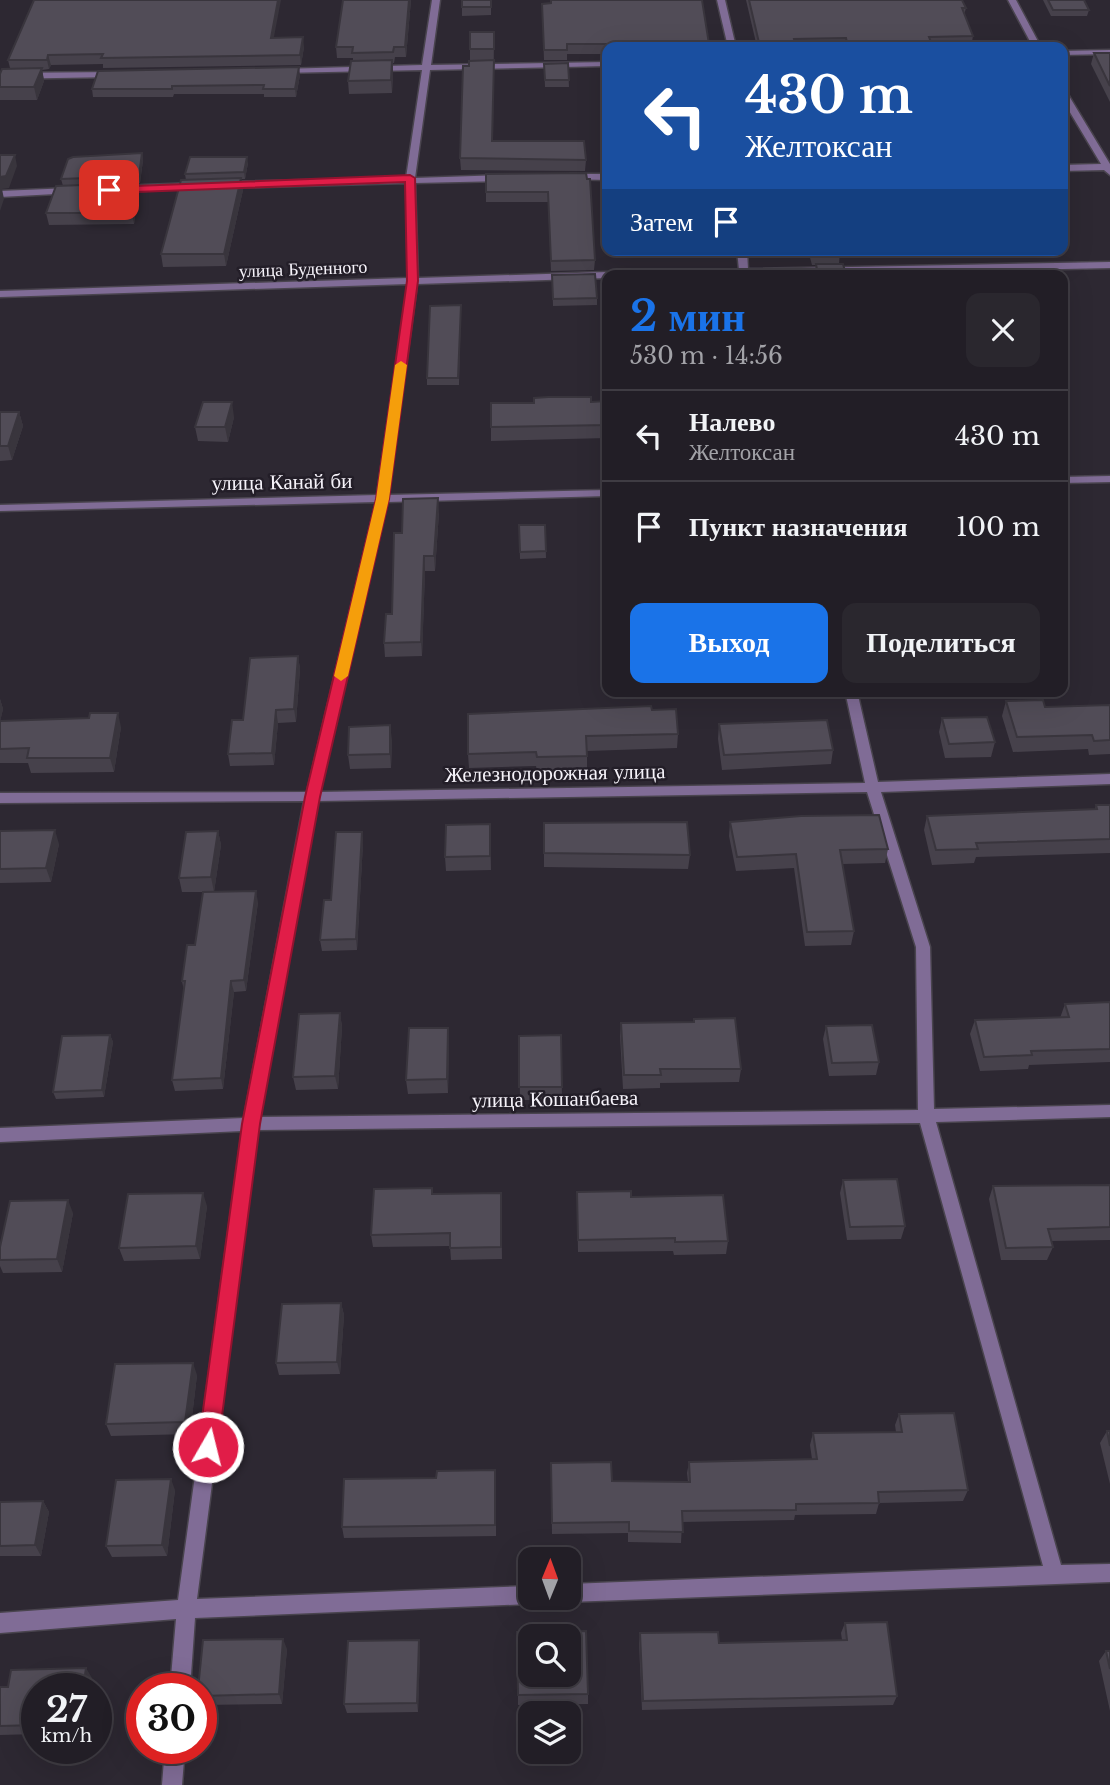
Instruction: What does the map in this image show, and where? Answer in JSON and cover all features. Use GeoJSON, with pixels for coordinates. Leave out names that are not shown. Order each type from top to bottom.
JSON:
{"type":"FeatureCollection","features":[{"type":"Feature","properties":{"kind":"street"},"geometry":{"type":"LineString","coordinates":[[181,1673],[186,1609],[251,1124],[312,797],[382,499],[413,281],[410,178],[436,0]]}},
{"type":"Feature","properties":{"kind":"street"},"geometry":{"type":"LineString","coordinates":[[722,0],[731,42]]}},
{"type":"Feature","properties":{"kind":"street"},"geometry":{"type":"LineString","coordinates":[[1012,0],[1034,42]]}},
{"type":"Feature","properties":{"kind":"street"},"geometry":{"type":"LineString","coordinates":[[1068,52],[1110,52]]}},
{"type":"Feature","properties":{"kind":"street"},"geometry":{"type":"LineString","coordinates":[[274,71],[602,64]]}},
{"type":"Feature","properties":{"kind":"street"},"geometry":{"type":"LineString","coordinates":[[0,76],[123,74]]}},
{"type":"Feature","properties":{"kind":"street"},"geometry":{"type":"LineString","coordinates":[[1068,101],[1109,169]]}},
{"type":"Feature","properties":{"kind":"street"},"geometry":{"type":"LineString","coordinates":[[1068,168],[1109,169]]}},
{"type":"Feature","properties":{"kind":"street"},"geometry":{"type":"LineString","coordinates":[[219,186],[410,178],[515,177]]}},
{"type":"Feature","properties":{"kind":"street"},"geometry":{"type":"LineString","coordinates":[[555,177],[602,177]]}},
{"type":"Feature","properties":{"kind":"street"},"geometry":{"type":"LineString","coordinates":[[109,190],[205,186]]}},
{"type":"Feature","properties":{"kind":"street"},"geometry":{"type":"LineString","coordinates":[[0,194],[82,191]]}},
{"type":"Feature","properties":{"kind":"street"},"geometry":{"type":"LineString","coordinates":[[881,270],[1110,265]]}},
{"type":"Feature","properties":{"kind":"street","name":"улица Буденного"},"geometry":{"type":"LineString","coordinates":[[0,294],[602,275]]}},
{"type":"Feature","properties":{"kind":"street"},"geometry":{"type":"LineString","coordinates":[[1068,480],[1110,479]]}},
{"type":"Feature","properties":{"kind":"street","name":"улица Канай би"},"geometry":{"type":"LineString","coordinates":[[0,508],[602,493]]}},
{"type":"Feature","properties":{"kind":"street"},"geometry":{"type":"LineString","coordinates":[[852,697],[873,789],[923,947],[926,1116],[1054,1573]]}},
{"type":"Feature","properties":{"kind":"street","name":"Железнодорожная улица"},"geometry":{"type":"LineString","coordinates":[[0,798],[312,797],[873,789],[1110,779]]}},
{"type":"Feature","properties":{"kind":"street","name":"улица Кошанбаева"},"geometry":{"type":"LineString","coordinates":[[0,1135],[251,1124],[926,1116],[1110,1111]]}},
{"type":"Feature","properties":{"kind":"street"},"geometry":{"type":"LineString","coordinates":[[581,1593],[1110,1573]]}},
{"type":"Feature","properties":{"kind":"street"},"geometry":{"type":"LineString","coordinates":[[0,1623],[186,1609],[518,1595]]}},
{"type":"Feature","properties":{"kind":"street"},"geometry":{"type":"LineString","coordinates":[[172,1785],[174,1764]]}},
{"type":"Feature","properties":{"kind":"building"},"geometry":{"type":"Polygon","coordinates":[[[34,0],[278,0],[271,38],[303,37],[300,55],[101,58],[103,54],[48,55],[47,60],[8,60],[34,0]]]}},
{"type":"Feature","properties":{"kind":"building"},"geometry":{"type":"Polygon","coordinates":[[[343,0],[409,0],[405,47],[394,47],[393,52],[352,53],[353,47],[336,47],[343,0]]]}},
{"type":"Feature","properties":{"kind":"building"},"geometry":{"type":"Polygon","coordinates":[[[462,0],[491,0],[491,7],[462,7],[462,0]]]}},
{"type":"Feature","properties":{"kind":"building"},"geometry":{"type":"Polygon","coordinates":[[[551,0],[702,0],[709,42],[602,42],[567,44],[567,50],[544,50],[542,4],[551,3],[551,0]]]}},
{"type":"Feature","properties":{"kind":"building"},"geometry":{"type":"Polygon","coordinates":[[[749,0],[962,0],[966,8],[962,8],[973,36],[929,37],[931,42],[847,42],[846,38],[759,42],[749,0]]]}},
{"type":"Feature","properties":{"kind":"building"},"geometry":{"type":"Polygon","coordinates":[[[1048,0],[1084,0],[1089,10],[1053,10],[1048,0]]]}},
{"type":"Feature","properties":{"kind":"building"},"geometry":{"type":"Polygon","coordinates":[[[470,32],[494,32],[494,49],[470,49],[470,32]]]}},
{"type":"Feature","properties":{"kind":"building"},"geometry":{"type":"Polygon","coordinates":[[[1094,53],[1110,53],[1110,86],[1094,53]]]}},
{"type":"Feature","properties":{"kind":"building"},"geometry":{"type":"Polygon","coordinates":[[[392,60],[391,80],[348,81],[351,61],[392,60]]]}},
{"type":"Feature","properties":{"kind":"building"},"geometry":{"type":"Polygon","coordinates":[[[494,60],[492,141],[584,141],[586,160],[460,158],[463,66],[469,66],[469,61],[494,60]]]}},
{"type":"Feature","properties":{"kind":"building"},"geometry":{"type":"Polygon","coordinates":[[[568,63],[569,80],[545,80],[544,64],[568,63]]]}},
{"type":"Feature","properties":{"kind":"building"},"geometry":{"type":"Polygon","coordinates":[[[299,67],[295,89],[263,89],[264,85],[92,89],[98,71],[299,67]]]}},
{"type":"Feature","properties":{"kind":"building"},"geometry":{"type":"Polygon","coordinates":[[[42,68],[34,87],[0,87],[2,69],[42,68]]]}},
{"type":"Feature","properties":{"kind":"building"},"geometry":{"type":"Polygon","coordinates":[[[142,153],[139,176],[61,179],[68,159],[73,157],[142,153]]]}},
{"type":"Feature","properties":{"kind":"building"},"geometry":{"type":"Polygon","coordinates":[[[0,155],[15,155],[6,176],[0,177],[0,155]]]}},
{"type":"Feature","properties":{"kind":"building"},"geometry":{"type":"Polygon","coordinates":[[[190,157],[247,157],[244,172],[185,174],[190,157]]]}},
{"type":"Feature","properties":{"kind":"building"},"geometry":{"type":"Polygon","coordinates":[[[586,173],[587,179],[590,179],[595,260],[551,261],[548,192],[486,192],[486,174],[586,173]]]}},
{"type":"Feature","properties":{"kind":"building"},"geometry":{"type":"Polygon","coordinates":[[[241,178],[224,254],[161,254],[181,180],[241,178]]]}},
{"type":"Feature","properties":{"kind":"building"},"geometry":{"type":"Polygon","coordinates":[[[136,183],[132,213],[46,213],[56,186],[136,183]]]}},
{"type":"Feature","properties":{"kind":"building"},"geometry":{"type":"Polygon","coordinates":[[[816,264],[843,264],[845,270],[817,270],[816,264]]]}},
{"type":"Feature","properties":{"kind":"building"},"geometry":{"type":"Polygon","coordinates":[[[595,274],[597,298],[553,299],[552,275],[595,274]]]}},
{"type":"Feature","properties":{"kind":"building"},"geometry":{"type":"Polygon","coordinates":[[[461,305],[458,378],[427,378],[430,306],[461,305]]]}},
{"type":"Feature","properties":{"kind":"building"},"geometry":{"type":"Polygon","coordinates":[[[591,397],[591,402],[602,401],[602,425],[491,427],[491,403],[534,403],[534,398],[591,397]]]}},
{"type":"Feature","properties":{"kind":"building"},"geometry":{"type":"Polygon","coordinates":[[[203,402],[232,402],[225,427],[195,427],[203,402]]]}},
{"type":"Feature","properties":{"kind":"building"},"geometry":{"type":"Polygon","coordinates":[[[0,412],[19,412],[8,446],[0,446],[0,412]]]}},
{"type":"Feature","properties":{"kind":"building"},"geometry":{"type":"Polygon","coordinates":[[[438,498],[434,556],[424,556],[421,642],[384,643],[386,614],[392,614],[394,533],[402,533],[403,499],[438,498]]]}},
{"type":"Feature","properties":{"kind":"building"},"geometry":{"type":"Polygon","coordinates":[[[519,525],[545,525],[546,551],[520,552],[519,525]]]}},
{"type":"Feature","properties":{"kind":"building"},"geometry":{"type":"Polygon","coordinates":[[[298,656],[294,709],[276,710],[272,753],[228,754],[232,720],[243,720],[250,658],[298,656]]]}},
{"type":"Feature","properties":{"kind":"building"},"geometry":{"type":"Polygon","coordinates":[[[1043,700],[1045,707],[1110,705],[1110,740],[1094,741],[1092,735],[1017,737],[1006,701],[1043,700]]]}},
{"type":"Feature","properties":{"kind":"building"},"geometry":{"type":"Polygon","coordinates":[[[651,706],[652,710],[676,709],[678,734],[586,736],[587,756],[537,757],[536,752],[468,754],[468,714],[651,706]]]}},
{"type":"Feature","properties":{"kind":"building"},"geometry":{"type":"Polygon","coordinates":[[[90,713],[118,713],[110,758],[27,758],[29,748],[0,749],[0,721],[89,718],[90,713]]]}},
{"type":"Feature","properties":{"kind":"building"},"geometry":{"type":"Polygon","coordinates":[[[987,717],[995,742],[949,744],[942,718],[987,717]]]}},
{"type":"Feature","properties":{"kind":"building"},"geometry":{"type":"Polygon","coordinates":[[[827,720],[833,750],[724,755],[719,724],[827,720]]]}},
{"type":"Feature","properties":{"kind":"building"},"geometry":{"type":"Polygon","coordinates":[[[390,725],[390,754],[348,755],[349,727],[390,725]]]}},
{"type":"Feature","properties":{"kind":"building"},"geometry":{"type":"Polygon","coordinates":[[[1096,805],[1110,805],[1110,839],[976,843],[978,849],[936,850],[927,816],[1097,809],[1096,805]]]}},
{"type":"Feature","properties":{"kind":"building"},"geometry":{"type":"Polygon","coordinates":[[[879,815],[888,849],[840,850],[854,931],[807,932],[796,854],[737,857],[730,822],[801,816],[879,815]]]}},
{"type":"Feature","properties":{"kind":"building"},"geometry":{"type":"Polygon","coordinates":[[[687,822],[690,855],[544,853],[544,823],[687,822]]]}},
{"type":"Feature","properties":{"kind":"building"},"geometry":{"type":"Polygon","coordinates":[[[490,824],[490,856],[445,857],[446,825],[490,824]]]}},
{"type":"Feature","properties":{"kind":"building"},"geometry":{"type":"Polygon","coordinates":[[[55,830],[46,868],[0,869],[0,831],[55,830]]]}},
{"type":"Feature","properties":{"kind":"building"},"geometry":{"type":"Polygon","coordinates":[[[218,831],[211,877],[179,878],[186,832],[218,831]]]}},
{"type":"Feature","properties":{"kind":"building"},"geometry":{"type":"Polygon","coordinates":[[[336,832],[362,832],[356,939],[320,940],[324,900],[331,900],[336,832]]]}},
{"type":"Feature","properties":{"kind":"building"},"geometry":{"type":"Polygon","coordinates":[[[256,891],[244,980],[231,981],[221,1078],[172,1080],[187,945],[195,945],[203,892],[256,891]]]}},
{"type":"Feature","properties":{"kind":"building"},"geometry":{"type":"Polygon","coordinates":[[[1110,1002],[1110,1049],[1031,1051],[1032,1055],[984,1057],[975,1020],[1069,1017],[1065,1004],[1110,1002]]]}},
{"type":"Feature","properties":{"kind":"building"},"geometry":{"type":"Polygon","coordinates":[[[340,1013],[335,1076],[293,1077],[299,1014],[340,1013]]]}},
{"type":"Feature","properties":{"kind":"building"},"geometry":{"type":"Polygon","coordinates":[[[735,1018],[741,1069],[660,1069],[661,1075],[624,1075],[621,1023],[694,1022],[694,1019],[735,1018]]]}},
{"type":"Feature","properties":{"kind":"building"},"geometry":{"type":"Polygon","coordinates":[[[872,1025],[879,1062],[832,1063],[826,1026],[872,1025]]]}},
{"type":"Feature","properties":{"kind":"building"},"geometry":{"type":"Polygon","coordinates":[[[409,1028],[448,1028],[447,1079],[406,1080],[409,1028]]]}},
{"type":"Feature","properties":{"kind":"building"},"geometry":{"type":"Polygon","coordinates":[[[110,1035],[102,1090],[53,1092],[62,1036],[110,1035]]]}},
{"type":"Feature","properties":{"kind":"building"},"geometry":{"type":"Polygon","coordinates":[[[561,1035],[562,1087],[519,1087],[519,1036],[561,1035]]]}},
{"type":"Feature","properties":{"kind":"building"},"geometry":{"type":"Polygon","coordinates":[[[897,1179],[905,1226],[850,1227],[843,1180],[897,1179]]]}},
{"type":"Feature","properties":{"kind":"building"},"geometry":{"type":"Polygon","coordinates":[[[1110,1185],[1110,1227],[1048,1229],[1053,1247],[1006,1248],[993,1186],[1110,1185]]]}},
{"type":"Feature","properties":{"kind":"building"},"geometry":{"type":"Polygon","coordinates":[[[432,1188],[432,1194],[501,1193],[501,1247],[450,1248],[450,1233],[371,1235],[374,1189],[432,1188]]]}},
{"type":"Feature","properties":{"kind":"building"},"geometry":{"type":"Polygon","coordinates":[[[631,1191],[631,1197],[723,1195],[728,1241],[675,1242],[675,1238],[578,1240],[577,1192],[631,1191]]]}},
{"type":"Feature","properties":{"kind":"building"},"geometry":{"type":"Polygon","coordinates":[[[203,1193],[196,1246],[119,1248],[128,1194],[203,1193]]]}},
{"type":"Feature","properties":{"kind":"building"},"geometry":{"type":"Polygon","coordinates":[[[68,1200],[57,1259],[0,1260],[0,1247],[10,1201],[68,1200]]]}},
{"type":"Feature","properties":{"kind":"building"},"geometry":{"type":"Polygon","coordinates":[[[341,1303],[337,1362],[276,1363],[282,1304],[341,1303]]]}},
{"type":"Feature","properties":{"kind":"building"},"geometry":{"type":"Polygon","coordinates":[[[193,1363],[185,1422],[106,1424],[115,1364],[193,1363]]]}},
{"type":"Feature","properties":{"kind":"building"},"geometry":{"type":"Polygon","coordinates":[[[954,1413],[968,1490],[878,1492],[879,1503],[796,1504],[796,1510],[682,1511],[683,1532],[629,1531],[629,1522],[552,1523],[551,1463],[611,1462],[612,1481],[690,1482],[689,1462],[817,1459],[813,1433],[902,1432],[899,1414],[954,1413]]]}},
{"type":"Feature","properties":{"kind":"building"},"geometry":{"type":"Polygon","coordinates":[[[495,1470],[495,1525],[342,1527],[344,1479],[436,1478],[437,1471],[495,1470]]]}},
{"type":"Feature","properties":{"kind":"building"},"geometry":{"type":"Polygon","coordinates":[[[171,1479],[162,1545],[106,1546],[116,1480],[171,1479]]]}},
{"type":"Feature","properties":{"kind":"building"},"geometry":{"type":"Polygon","coordinates":[[[43,1501],[35,1545],[0,1546],[0,1502],[43,1501]]]}},
{"type":"Feature","properties":{"kind":"building"},"geometry":{"type":"Polygon","coordinates":[[[887,1622],[897,1696],[643,1701],[640,1633],[718,1632],[719,1643],[847,1640],[845,1623],[887,1622]]]}},
{"type":"Feature","properties":{"kind":"building"},"geometry":{"type":"Polygon","coordinates":[[[581,1631],[586,1631],[588,1694],[518,1695],[517,1632],[518,1687],[581,1687],[581,1631]]]}},
{"type":"Feature","properties":{"kind":"building"},"geometry":{"type":"Polygon","coordinates":[[[283,1639],[279,1694],[217,1696],[217,1673],[200,1673],[203,1640],[283,1639]]]}},
{"type":"Feature","properties":{"kind":"building"},"geometry":{"type":"Polygon","coordinates":[[[419,1640],[417,1703],[344,1704],[348,1641],[419,1640]]]}},
{"type":"Feature","properties":{"kind":"building"},"geometry":{"type":"Polygon","coordinates":[[[1106,1651],[1110,1651],[1110,1669],[1106,1651]]]}},
{"type":"Feature","properties":{"kind":"building"},"geometry":{"type":"Polygon","coordinates":[[[86,1668],[85,1673],[21,1673],[21,1725],[0,1726],[0,1687],[8,1687],[11,1670],[86,1668]]]}},
{"type":"Feature","properties":{"kind":"slow traffic"},"geometry":{"type":"LineString","coordinates":[[341,676],[382,499],[401,365]]}},
{"type":"Feature","properties":{"kind":"route"},"geometry":{"type":"LineString","coordinates":[[109,190],[410,178],[413,281],[382,499],[312,797],[251,1124],[208,1447]]}}]}
